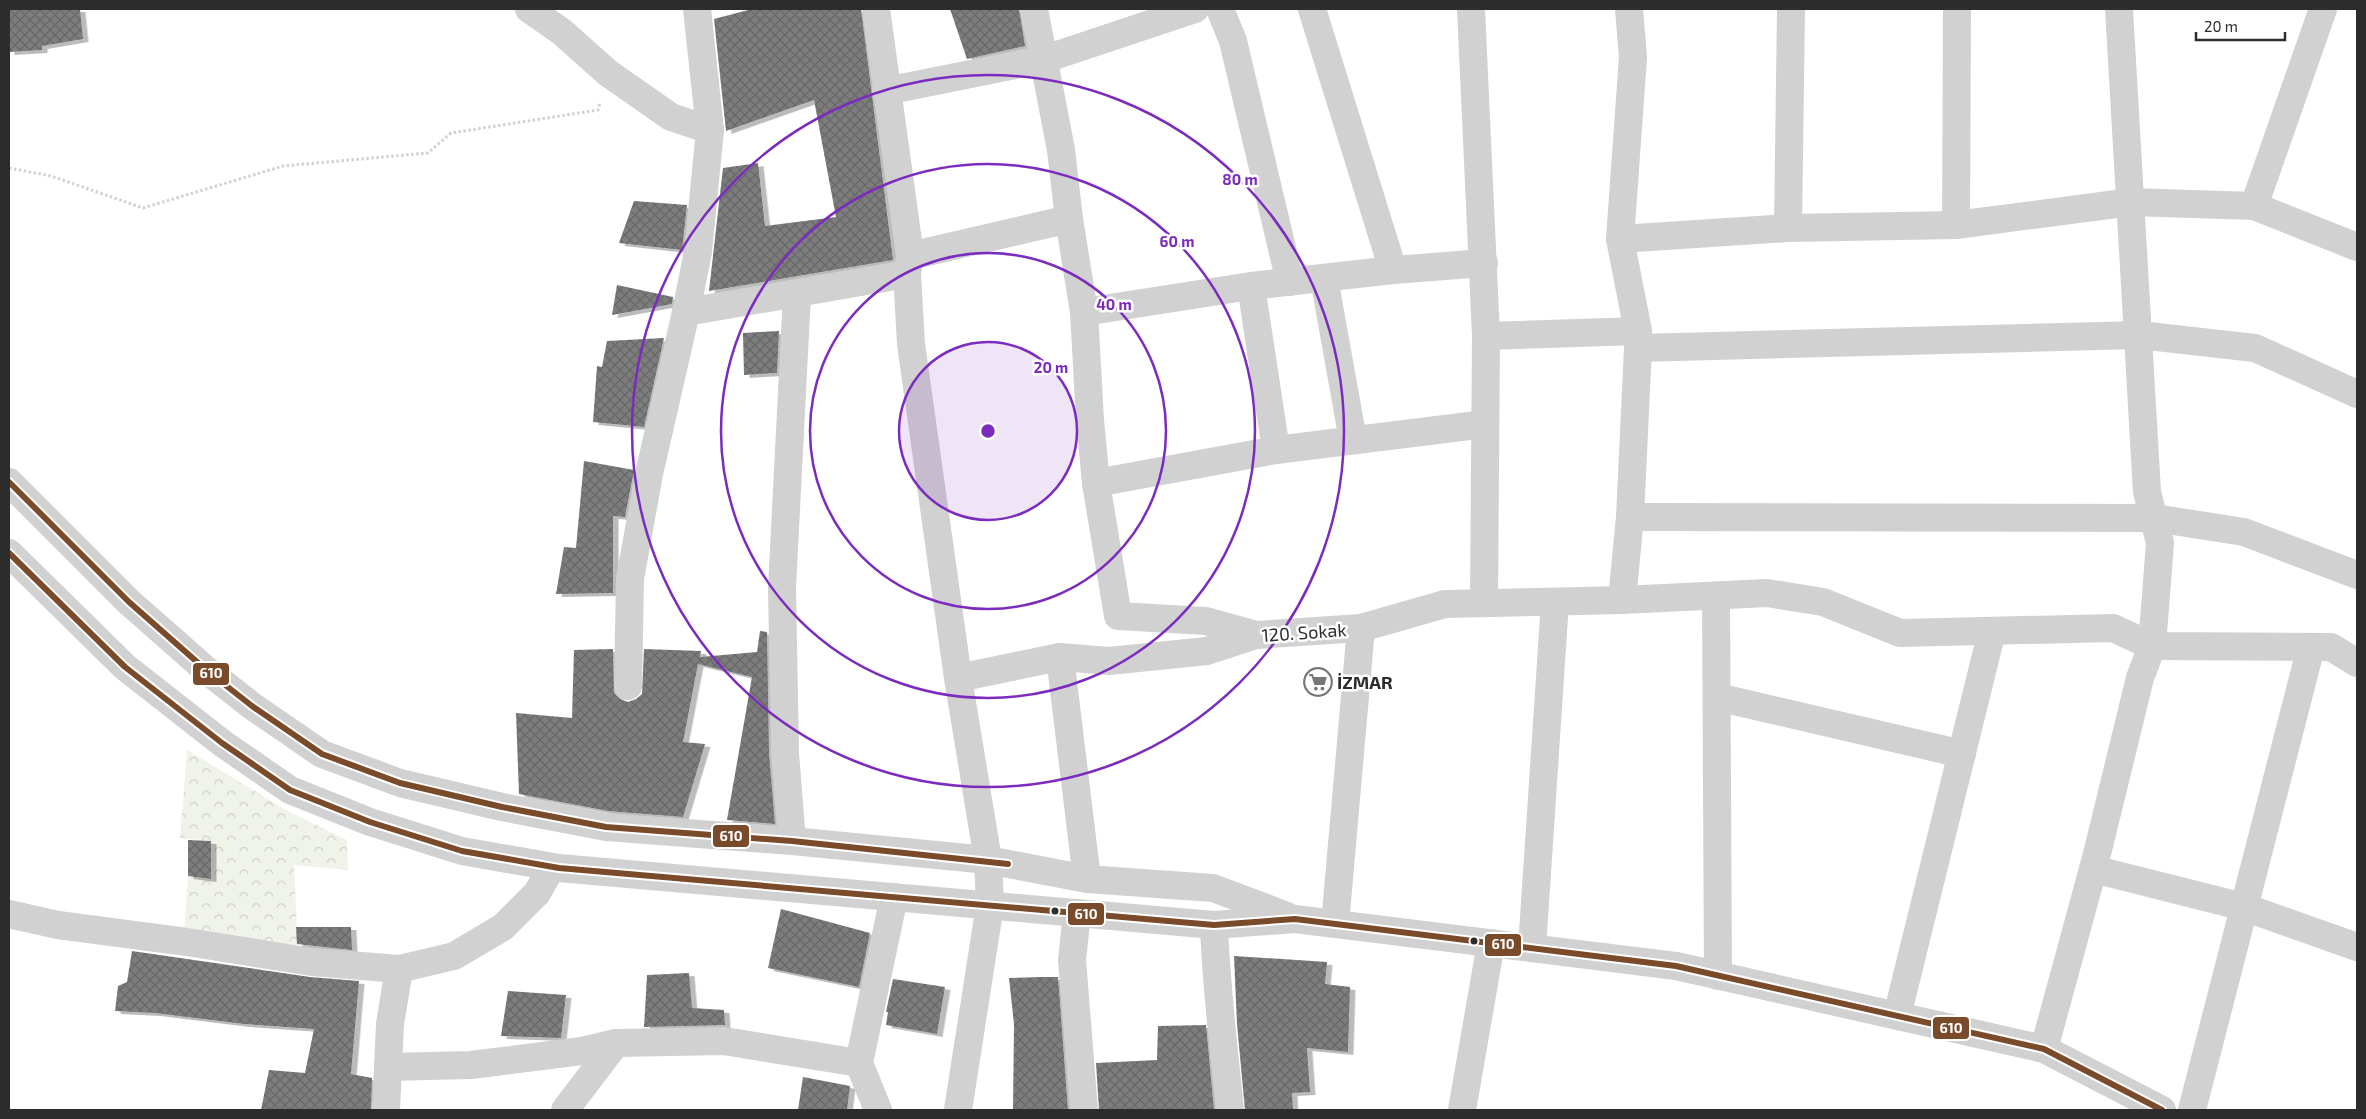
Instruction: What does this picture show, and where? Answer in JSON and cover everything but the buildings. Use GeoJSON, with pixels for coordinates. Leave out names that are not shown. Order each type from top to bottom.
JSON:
{"type":"FeatureCollection","features":[{"type":"Feature","properties":{"kind":"street"},"geometry":{"type":"LineString","coordinates":[[529,9],[562,32],[608,73],[672,118],[710,130]]}},
{"type":"Feature","properties":{"kind":"street"},"geometry":{"type":"LineString","coordinates":[[628,686],[630,579],[650,474],[698,252],[710,130],[697,9]]}},
{"type":"Feature","properties":{"kind":"street"},"geometry":{"type":"LineString","coordinates":[[876,9],[908,265],[912,344],[958,678],[988,860],[990,905],[958,1110]]}},
{"type":"Feature","properties":{"kind":"street"},"geometry":{"type":"LineString","coordinates":[[1034,9],[1061,150],[1084,312],[1090,420],[1096,483],[1118,616],[1206,621],[1256,635]]}},
{"type":"Feature","properties":{"kind":"street"},"geometry":{"type":"LineString","coordinates":[[886,92],[1045,59],[1195,9]]}},
{"type":"Feature","properties":{"kind":"street"},"geometry":{"type":"LineString","coordinates":[[1220,9],[1233,41],[1290,282]]}},
{"type":"Feature","properties":{"kind":"street"},"geometry":{"type":"LineString","coordinates":[[1312,9],[1393,270]]}},
{"type":"Feature","properties":{"kind":"street"},"geometry":{"type":"LineString","coordinates":[[1471,9],[1486,336],[1484,603]]}},
{"type":"Feature","properties":{"kind":"street"},"geometry":{"type":"LineString","coordinates":[[1622,600],[1630,517],[1638,339],[1620,238],[1633,57],[1629,9]]}},
{"type":"Feature","properties":{"kind":"street"},"geometry":{"type":"LineString","coordinates":[[1788,228],[1791,9]]}},
{"type":"Feature","properties":{"kind":"street"},"geometry":{"type":"LineString","coordinates":[[1956,225],[1957,9]]}},
{"type":"Feature","properties":{"kind":"street"},"geometry":{"type":"LineString","coordinates":[[2044,1049],[2093,869],[2140,678],[2152,646],[2160,543],[2147,492],[2119,9]]}},
{"type":"Feature","properties":{"kind":"street"},"geometry":{"type":"LineString","coordinates":[[2254,206],[2323,9]]}},
{"type":"Feature","properties":{"kind":"street"},"geometry":{"type":"LineString","coordinates":[[1620,238],[1788,228],[1956,225],[2131,202],[2254,206],[2357,247]]}},
{"type":"Feature","properties":{"kind":"street"},"geometry":{"type":"LineString","coordinates":[[686,312],[797,294],[1070,220]]}},
{"type":"Feature","properties":{"kind":"street"},"geometry":{"type":"LineString","coordinates":[[1084,312],[1251,286],[1393,270],[1484,263]]}},
{"type":"Feature","properties":{"kind":"street"},"geometry":{"type":"LineString","coordinates":[[1324,278],[1353,440]]}},
{"type":"Feature","properties":{"kind":"street"},"geometry":{"type":"LineString","coordinates":[[1251,286],[1276,450]]}},
{"type":"Feature","properties":{"kind":"street"},"geometry":{"type":"LineString","coordinates":[[792,841],[785,753],[782,588],[797,294]]}},
{"type":"Feature","properties":{"kind":"street"},"geometry":{"type":"LineString","coordinates":[[1486,336],[1638,339],[2139,335],[2255,348],[2357,394]]}},
{"type":"Feature","properties":{"kind":"street"},"geometry":{"type":"LineString","coordinates":[[1096,483],[1276,450],[1485,424]]}},
{"type":"Feature","properties":{"kind":"street"},"geometry":{"type":"LineString","coordinates":[[9,482],[129,602],[205,669],[252,706],[322,754],[400,783],[502,807],[596,825],[988,860],[1087,879],[1213,888],[1295,919]]}},
{"type":"Feature","properties":{"kind":"street"},"geometry":{"type":"LineString","coordinates":[[1630,517],[2154,518],[2244,532],[2357,575]]}},
{"type":"Feature","properties":{"kind":"street"},"geometry":{"type":"LineString","coordinates":[[9,553],[125,667],[222,743],[290,790],[370,822],[462,851],[552,867],[1214,925],[1295,919],[1676,966],[2044,1049],[2162,1110]]}},
{"type":"Feature","properties":{"kind":"street","name":"120. Sokak"},"geometry":{"type":"LineString","coordinates":[[958,678],[1060,656],[1109,661],[1208,651],[1256,635],[1361,628],[1445,604],[1622,600],[1767,593],[1823,602],[1900,633],[2113,628],[2152,646]]}},
{"type":"Feature","properties":{"kind":"street"},"geometry":{"type":"LineString","coordinates":[[1716,596],[1718,976]]}},
{"type":"Feature","properties":{"kind":"street"},"geometry":{"type":"LineString","coordinates":[[1532,948],[1555,602]]}},
{"type":"Feature","properties":{"kind":"street"},"geometry":{"type":"LineString","coordinates":[[1335,924],[1361,628]]}},
{"type":"Feature","properties":{"kind":"street"},"geometry":{"type":"LineString","coordinates":[[1897,1016],[1992,631]]}},
{"type":"Feature","properties":{"kind":"street"},"geometry":{"type":"LineString","coordinates":[[2152,646],[2331,647],[2357,663]]}},
{"type":"Feature","properties":{"kind":"street"},"geometry":{"type":"LineString","coordinates":[[2192,1110],[2311,647]]}},
{"type":"Feature","properties":{"kind":"street"},"geometry":{"type":"LineString","coordinates":[[1060,656],[1087,879]]}},
{"type":"Feature","properties":{"kind":"street"},"geometry":{"type":"LineString","coordinates":[[1717,697],[1962,754]]}},
{"type":"Feature","properties":{"kind":"street"},"geometry":{"type":"LineString","coordinates":[[9,914],[58,925],[187,942],[312,962],[399,969],[454,956],[503,927],[537,893],[552,867]]}},
{"type":"Feature","properties":{"kind":"street"},"geometry":{"type":"LineString","coordinates":[[2093,869],[2244,907],[2357,946]]}},
{"type":"Feature","properties":{"kind":"street"},"geometry":{"type":"LineString","coordinates":[[878,1110],[859,1063],[894,897]]}},
{"type":"Feature","properties":{"kind":"street"},"geometry":{"type":"LineString","coordinates":[[1077,913],[1072,960],[1084,1110]]}},
{"type":"Feature","properties":{"kind":"street"},"geometry":{"type":"LineString","coordinates":[[1214,925],[1216,976],[1220,996],[1230,1110]]}},
{"type":"Feature","properties":{"kind":"street"},"geometry":{"type":"LineString","coordinates":[[1462,1110],[1491,943]]}},
{"type":"Feature","properties":{"kind":"street"},"geometry":{"type":"LineString","coordinates":[[386,1110],[390,1024],[399,969]]}},
{"type":"Feature","properties":{"kind":"street"},"geometry":{"type":"LineString","coordinates":[[388,1068],[471,1065],[582,1051],[616,1043],[724,1041],[859,1063]]}},
{"type":"Feature","properties":{"kind":"street"},"geometry":{"type":"LineString","coordinates":[[564,1110],[616,1043]]}},
{"type":"Feature","properties":{"kind":"path"},"geometry":{"type":"LineString","coordinates":[[9,168],[51,176],[143,208],[283,166],[428,153],[451,133],[598,110],[608,73]]}},
{"type":"Feature","properties":{"kind":"green space"},"geometry":{"type":"Polygon","coordinates":[[[187,750],[286,810],[347,840],[348,870],[294,865],[298,955],[184,935],[188,876],[211,879],[211,841],[180,838],[187,750]]]}},
{"type":"Feature","properties":{"kind":"transit line","name":"610"},"geometry":{"type":"LineString","coordinates":[[9,482],[129,602],[205,669],[252,706],[322,754],[400,783],[502,807],[606,827],[792,841],[1008,864]]}},
{"type":"Feature","properties":{"kind":"transit line","name":"610"},"geometry":{"type":"LineString","coordinates":[[9,553],[125,667],[222,743],[290,790],[370,822],[462,851],[559,868],[1214,925],[1295,919],[1676,966],[2044,1049],[2162,1110]]}},
{"type":"Feature","properties":{"kind":"place","name":"İZMAR"},"geometry":{"type":"Point","coordinates":[1318,682]}}]}
